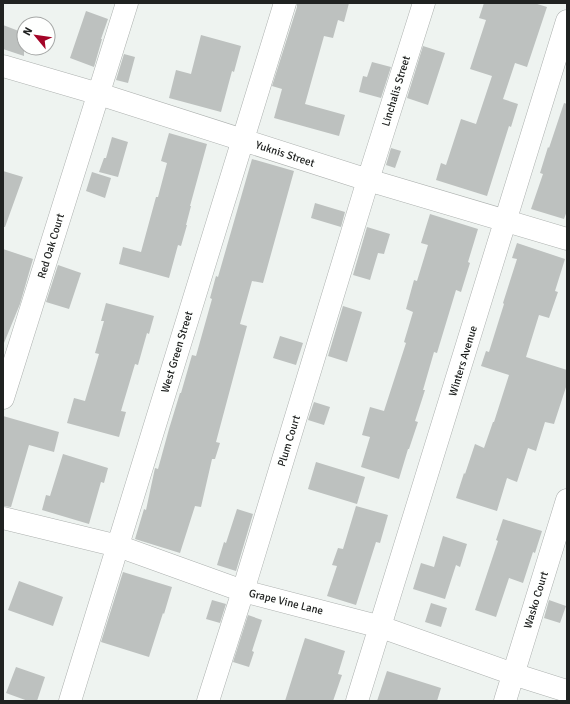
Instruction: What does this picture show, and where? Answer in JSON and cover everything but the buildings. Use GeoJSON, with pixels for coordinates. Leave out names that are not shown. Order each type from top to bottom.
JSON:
{"type":"FeatureCollection","features":[{"type":"Feature","properties":{"kind":"street","name":"Red Oak Court"},"geometry":{"type":"LineString","coordinates":[[3,398],[99,94],[126,3]]}},
{"type":"Feature","properties":{"kind":"street","name":"West Green Street"},"geometry":{"type":"LineString","coordinates":[[70,701],[285,3]]}},
{"type":"Feature","properties":{"kind":"street","name":"Linchalis Street"},"geometry":{"type":"LineString","coordinates":[[368,180],[424,3]]}},
{"type":"Feature","properties":{"kind":"street","name":"Winters Avenue"},"geometry":{"type":"LineString","coordinates":[[357,701],[567,21]]}},
{"type":"Feature","properties":{"kind":"street","name":"Yuknis Street"},"geometry":{"type":"LineString","coordinates":[[3,66],[99,94],[368,180],[567,239]]}},
{"type":"Feature","properties":{"kind":"street","name":"Plum Court"},"geometry":{"type":"LineString","coordinates":[[208,701],[243,592],[368,180]]}},
{"type":"Feature","properties":{"kind":"street","name":"Wasko Court"},"geometry":{"type":"LineString","coordinates":[[505,701],[567,500]]}},
{"type":"Feature","properties":{"kind":"street","name":"Grape Vine Lane"},"geometry":{"type":"LineString","coordinates":[[3,518],[118,546],[243,592],[381,627],[513,674],[567,691]]}}]}
